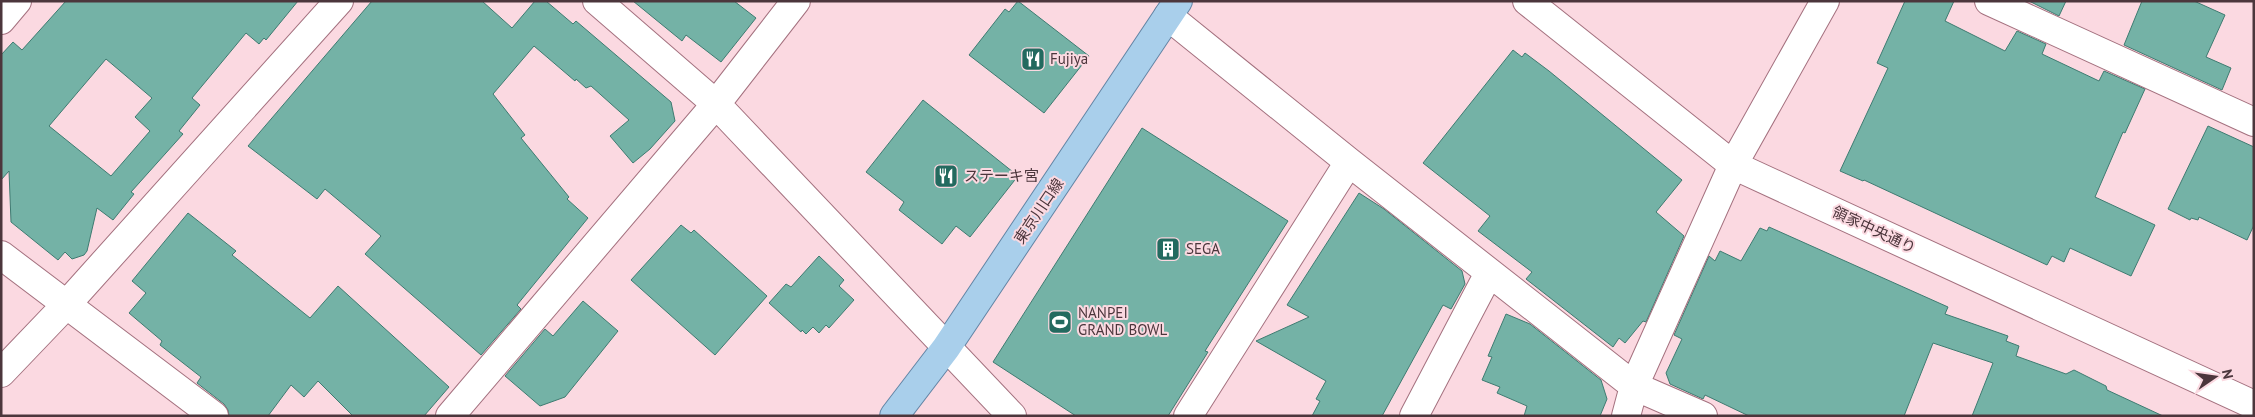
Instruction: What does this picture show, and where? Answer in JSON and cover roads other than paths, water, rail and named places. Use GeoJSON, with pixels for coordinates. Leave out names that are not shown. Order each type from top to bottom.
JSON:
{"type":"FeatureCollection","features":[{"type":"Feature","properties":{"kind":"main road","name":"東京川口線"},"geometry":{"type":"LineString","coordinates":[[894,416],[946,348],[1173,9]]}},
{"type":"Feature","properties":{"kind":"street"},"geometry":{"type":"LineString","coordinates":[[1,20],[18,1]]}},
{"type":"Feature","properties":{"kind":"street"},"geometry":{"type":"LineString","coordinates":[[1,373],[66,306],[340,1]]}},
{"type":"Feature","properties":{"kind":"street"},"geometry":{"type":"LineString","coordinates":[[597,1],[716,104],[1012,416]]}},
{"type":"Feature","properties":{"kind":"street"},"geometry":{"type":"LineString","coordinates":[[450,416],[716,104],[796,1]]}},
{"type":"Feature","properties":{"kind":"street","name":"領家中央通り"},"geometry":{"type":"LineString","coordinates":[[1526,1],[1733,165],[2254,405]]}},
{"type":"Feature","properties":{"kind":"street"},"geometry":{"type":"LineString","coordinates":[[1626,416],[1634,386],[1733,165],[1825,1]]}},
{"type":"Feature","properties":{"kind":"street"},"geometry":{"type":"LineString","coordinates":[[1989,1],[2254,122]]}},
{"type":"Feature","properties":{"kind":"street"},"geometry":{"type":"LineString","coordinates":[[1173,9],[1348,162],[1634,386],[1703,416]]}},
{"type":"Feature","properties":{"kind":"street"},"geometry":{"type":"LineString","coordinates":[[1188,416],[1348,162]]}},
{"type":"Feature","properties":{"kind":"street"},"geometry":{"type":"LineString","coordinates":[[1,255],[214,416]]}},
{"type":"Feature","properties":{"kind":"street"},"geometry":{"type":"LineString","coordinates":[[1414,416],[1489,273]]}},
{"type":"Feature","properties":{"kind":"place","name":"Fujiya"},"geometry":{"type":"Point","coordinates":[1033,59]}},
{"type":"Feature","properties":{"kind":"place","name":"ステーキ宮"},"geometry":{"type":"Point","coordinates":[946,176]}},
{"type":"Feature","properties":{"kind":"place","name":"SEGA"},"geometry":{"type":"Point","coordinates":[1168,249]}},
{"type":"Feature","properties":{"kind":"place","name":"NANPEI GRAND BOWL"},"geometry":{"type":"Point","coordinates":[1060,322]}}]}
